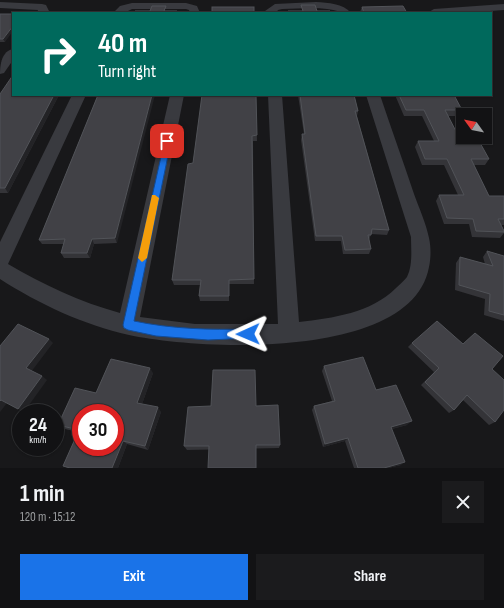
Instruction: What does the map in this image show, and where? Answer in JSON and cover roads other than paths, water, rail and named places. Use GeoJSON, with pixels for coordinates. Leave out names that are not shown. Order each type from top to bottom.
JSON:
{"type":"FeatureCollection","features":[{"type":"Feature","properties":{"kind":"street"},"geometry":{"type":"LineString","coordinates":[[0,5],[42,7],[43,12]]}},
{"type":"Feature","properties":{"kind":"street"},"geometry":{"type":"LineString","coordinates":[[119,12],[124,8],[132,6],[186,6],[193,8],[195,12]]}},
{"type":"Feature","properties":{"kind":"street"},"geometry":{"type":"LineString","coordinates":[[270,12],[275,7],[282,6],[329,6],[338,7],[345,12]]}},
{"type":"Feature","properties":{"kind":"street"},"geometry":{"type":"LineString","coordinates":[[434,12],[504,7]]}},
{"type":"Feature","properties":{"kind":"street"},"geometry":{"type":"LineString","coordinates":[[0,70],[12,53]]}},
{"type":"Feature","properties":{"kind":"street"},"geometry":{"type":"LineString","coordinates":[[0,261],[79,96]]}},
{"type":"Feature","properties":{"kind":"street"},"geometry":{"type":"LineString","coordinates":[[128,325],[177,96]]}},
{"type":"Feature","properties":{"kind":"street"},"geometry":{"type":"LineString","coordinates":[[275,96],[289,333]]}},
{"type":"Feature","properties":{"kind":"street"},"geometry":{"type":"LineString","coordinates":[[0,269],[31,289],[68,307],[128,325],[156,331],[208,335],[289,333],[326,330],[372,317],[396,303],[413,284],[422,261],[420,237],[373,96]]}}]}
